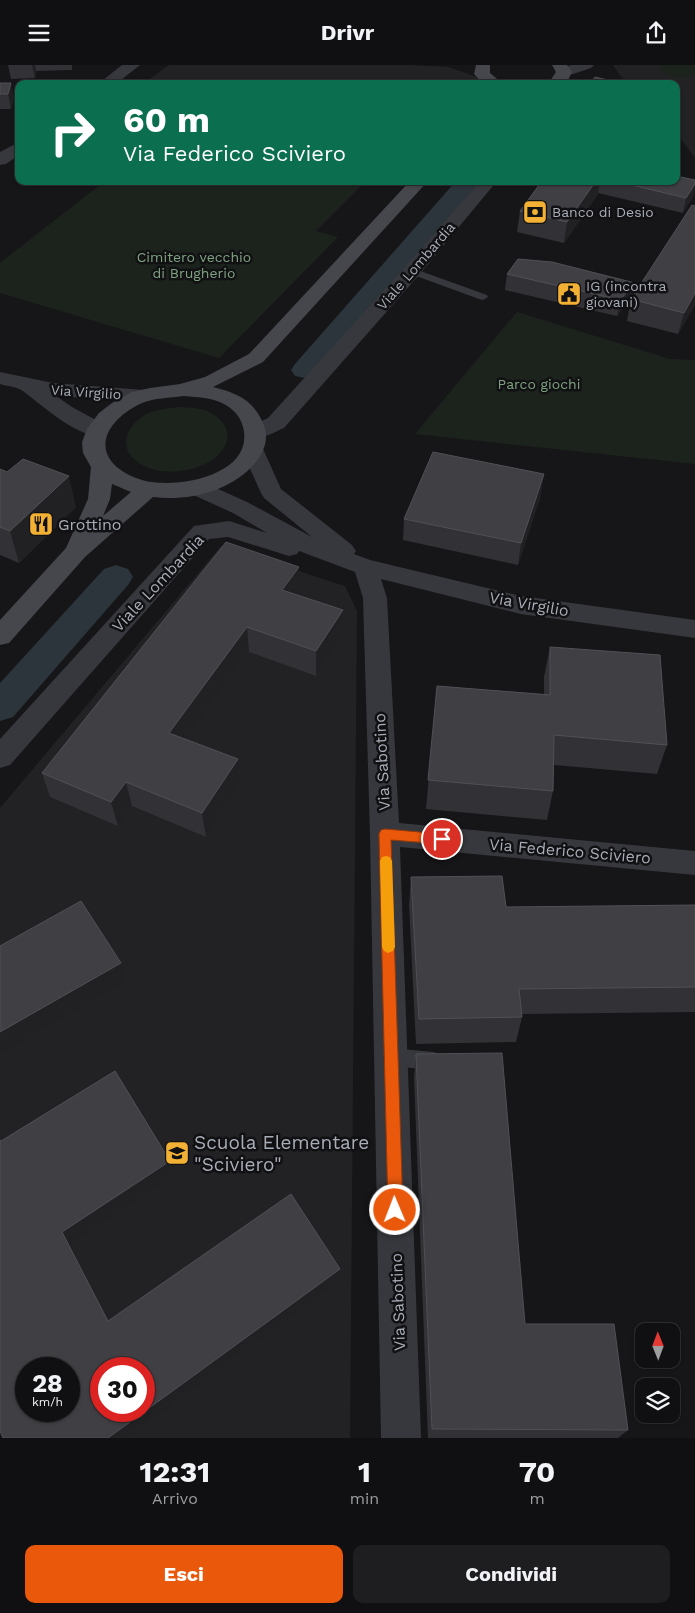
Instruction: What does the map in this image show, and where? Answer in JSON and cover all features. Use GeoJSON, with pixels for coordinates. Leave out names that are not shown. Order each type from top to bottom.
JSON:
{"type":"FeatureCollection","features":[{"type":"Feature","properties":{"kind":"main road"},"geometry":{"type":"LineString","coordinates":[[480,66],[482,74],[488,80]]}},
{"type":"Feature","properties":{"kind":"main road"},"geometry":{"type":"LineString","coordinates":[[256,358],[248,392],[255,442],[241,466],[222,479],[198,488],[173,491],[130,485],[114,477],[102,467],[95,455],[94,443],[97,430],[115,410],[144,396],[183,390],[212,381],[256,358],[416,185]]}},
{"type":"Feature","properties":{"kind":"main road"},"geometry":{"type":"LineString","coordinates":[[183,390],[211,393],[229,398],[248,392]]}},
{"type":"Feature","properties":{"kind":"main road"},"geometry":{"type":"LineString","coordinates":[[77,551],[99,499],[102,467]]}},
{"type":"Feature","properties":{"kind":"main road"},"geometry":{"type":"LineString","coordinates":[[0,636],[77,551],[149,489]]}},
{"type":"Feature","properties":{"kind":"street"},"geometry":{"type":"LineString","coordinates":[[111,80],[132,65]]}},
{"type":"Feature","properties":{"kind":"street"},"geometry":{"type":"LineString","coordinates":[[561,77],[586,65]]}},
{"type":"Feature","properties":{"kind":"street"},"geometry":{"type":"LineString","coordinates":[[0,160],[15,150]]}},
{"type":"Feature","properties":{"kind":"street","name":"Viale Lombardia"},"geometry":{"type":"LineString","coordinates":[[255,442],[276,423],[412,271],[486,185]]}},
{"type":"Feature","properties":{"kind":"street","name":"Via Virgilio"},"geometry":{"type":"LineString","coordinates":[[0,378],[28,387],[84,394],[144,396]]}},
{"type":"Feature","properties":{"kind":"street","name":"Via Virgilio"},"geometry":{"type":"LineString","coordinates":[[28,387],[64,412],[97,430]]}},
{"type":"Feature","properties":{"kind":"street","name":"Via Virgilio"},"geometry":{"type":"LineString","coordinates":[[255,442],[272,493],[365,567]]}},
{"type":"Feature","properties":{"kind":"street","name":"Via Virgilio"},"geometry":{"type":"LineString","coordinates":[[198,488],[240,508],[314,549],[365,567],[521,605],[695,629]]}},
{"type":"Feature","properties":{"kind":"street","name":"Viale Lombardia"},"geometry":{"type":"LineString","coordinates":[[0,757],[202,532],[229,529],[325,560],[365,567]]}},
{"type":"Feature","properties":{"kind":"street","name":"Via Sabotino"},"geometry":{"type":"LineString","coordinates":[[365,567],[375,598],[385,834],[401,1438]]}},
{"type":"Feature","properties":{"kind":"street","name":"Via Federico Sciviero"},"geometry":{"type":"LineString","coordinates":[[385,834],[695,863]]}},
{"type":"Feature","properties":{"kind":"lane"},"geometry":{"type":"LineString","coordinates":[[412,271],[483,297]]}},
{"type":"Feature","properties":{"kind":"lane"},"geometry":{"type":"LineString","coordinates":[[391,1057],[448,1062]]}},
{"type":"Feature","properties":{"kind":"shaded area"},"geometry":{"type":"Polygon","coordinates":[[[169,65],[411,65],[448,67],[477,77],[476,80],[148,80],[169,65]]]}},
{"type":"Feature","properties":{"kind":"shaded area"},"geometry":{"type":"Polygon","coordinates":[[[613,65],[695,65],[695,158],[680,137],[680,80],[623,80],[613,65]]]}},
{"type":"Feature","properties":{"kind":"shaded area","name":"Scuola Elementare \"Sciviero\""},"geometry":{"type":"Polygon","coordinates":[[[221,546],[345,586],[357,611],[350,1438],[5,1438],[0,1427],[0,808],[221,546]]]}},
{"type":"Feature","properties":{"kind":"green space"},"geometry":{"type":"Polygon","coordinates":[[[661,65],[693,65],[695,66],[695,74],[681,77],[672,76],[660,69],[661,65]]]}},
{"type":"Feature","properties":{"kind":"green space","name":"Cimitero vecchio di Brugherio"},"geometry":{"type":"Polygon","coordinates":[[[100,185],[362,185],[316,231],[338,237],[219,358],[0,293],[0,263],[100,185]]]}},
{"type":"Feature","properties":{"kind":"green space","name":"Parco giochi"},"geometry":{"type":"Polygon","coordinates":[[[517,312],[670,359],[695,360],[695,464],[415,434],[517,312]]]}},
{"type":"Feature","properties":{"kind":"green space"},"geometry":{"type":"Polygon","coordinates":[[[181,407],[208,411],[223,423],[228,435],[227,441],[220,453],[206,464],[196,468],[173,471],[151,469],[134,459],[126,446],[126,439],[138,420],[151,412],[181,407]]]}},
{"type":"Feature","properties":{"kind":"building"},"geometry":{"type":"Polygon","coordinates":[[[595,77],[608,80],[592,80],[595,77]]]}},
{"type":"Feature","properties":{"kind":"building"},"geometry":{"type":"Polygon","coordinates":[[[0,83],[11,83],[8,94],[0,94],[0,83]]]}},
{"type":"Feature","properties":{"kind":"building"},"geometry":{"type":"Polygon","coordinates":[[[680,177],[695,180],[695,184],[686,198],[632,185],[680,185],[680,177]]]}},
{"type":"Feature","properties":{"kind":"building"},"geometry":{"type":"Polygon","coordinates":[[[539,185],[593,185],[567,222],[520,211],[539,185]]]}},
{"type":"Feature","properties":{"kind":"building"},"geometry":{"type":"Polygon","coordinates":[[[692,205],[695,206],[695,293],[684,313],[631,299],[692,205]]]}},
{"type":"Feature","properties":{"kind":"building"},"geometry":{"type":"Polygon","coordinates":[[[518,259],[552,262],[635,283],[620,300],[507,274],[518,259]]]}},
{"type":"Feature","properties":{"kind":"building"},"geometry":{"type":"Polygon","coordinates":[[[433,452],[544,474],[521,543],[404,519],[433,452]]]}},
{"type":"Feature","properties":{"kind":"building"},"geometry":{"type":"Polygon","coordinates":[[[23,459],[69,476],[10,531],[0,527],[0,469],[7,472],[23,459]]]}},
{"type":"Feature","properties":{"kind":"building"},"geometry":{"type":"Polygon","coordinates":[[[226,542],[299,567],[282,590],[343,610],[316,651],[247,627],[169,733],[238,759],[202,813],[126,782],[111,802],[42,773],[226,542]]]}},
{"type":"Feature","properties":{"kind":"building"},"geometry":{"type":"Polygon","coordinates":[[[550,647],[660,655],[667,745],[554,735],[553,791],[428,780],[437,686],[550,695],[550,647]]]}},
{"type":"Feature","properties":{"kind":"building"},"geometry":{"type":"Polygon","coordinates":[[[502,876],[506,907],[695,905],[695,987],[519,989],[522,1017],[419,1019],[411,877],[502,876]]]}},
{"type":"Feature","properties":{"kind":"building"},"geometry":{"type":"Polygon","coordinates":[[[81,901],[121,963],[0,1032],[0,946],[81,901]]]}},
{"type":"Feature","properties":{"kind":"building"},"geometry":{"type":"Polygon","coordinates":[[[502,1053],[525,1324],[614,1324],[628,1430],[432,1429],[416,1054],[502,1053]]]}},
{"type":"Feature","properties":{"kind":"building"},"geometry":{"type":"Polygon","coordinates":[[[115,1071],[170,1161],[62,1232],[108,1321],[291,1194],[340,1269],[155,1404],[155,1357],[90,1357],[90,1422],[130,1422],[108,1438],[3,1438],[0,1431],[0,1140],[115,1071]]]}},
{"type":"Feature","properties":{"kind":"waterway"},"geometry":{"type":"LineString","coordinates":[[305,370],[466,185]]}},
{"type":"Feature","properties":{"kind":"waterway"},"geometry":{"type":"LineString","coordinates":[[0,707],[116,577]]}},
{"type":"Feature","properties":{"kind":"slow traffic"},"geometry":{"type":"LineString","coordinates":[[386,861],[388,947]]}},
{"type":"Feature","properties":{"kind":"place","name":"Banco di Desio"},"geometry":{"type":"Point","coordinates":[535,212]}},
{"type":"Feature","properties":{"kind":"place","name":"IG (incontra giovani)"},"geometry":{"type":"Point","coordinates":[569,294]}},
{"type":"Feature","properties":{"kind":"place","name":"Grottino"},"geometry":{"type":"Point","coordinates":[41,524]}},
{"type":"Feature","properties":{"kind":"place","name":"Scuola Elementare \"Sciviero\""},"geometry":{"type":"Point","coordinates":[177,1153]}},
{"type":"Feature","properties":{"kind":"route"},"geometry":{"type":"LineString","coordinates":[[395,1210],[385,834],[442,839]]}}]}
